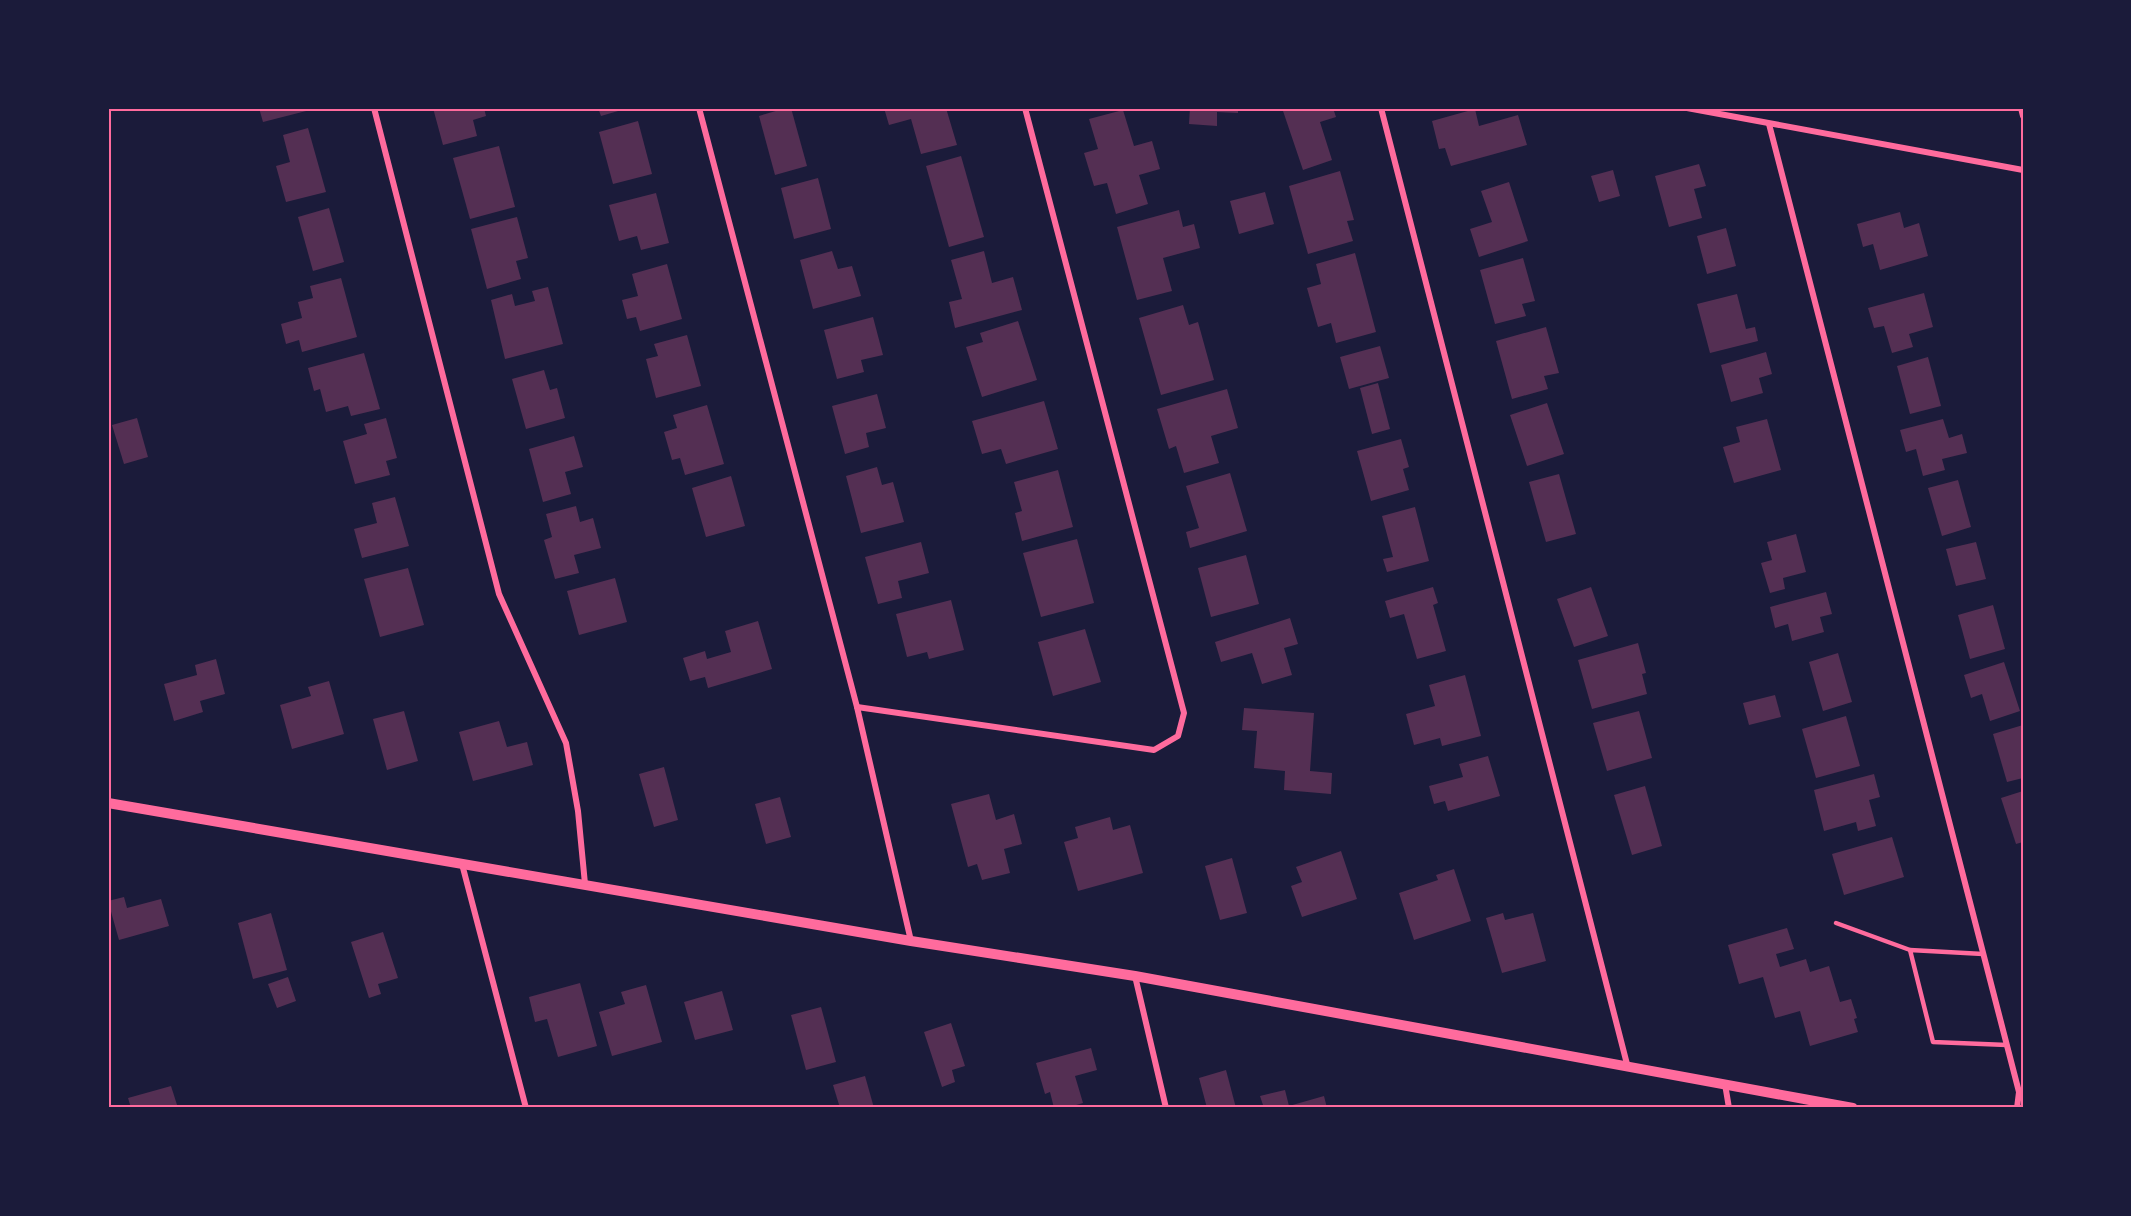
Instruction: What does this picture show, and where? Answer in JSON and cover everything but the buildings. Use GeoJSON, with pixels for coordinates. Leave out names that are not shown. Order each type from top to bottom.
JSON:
{"type":"FeatureCollection","features":[{"type":"Feature","properties":{"kind":"street"},"geometry":{"type":"LineString","coordinates":[[374,108],[499,594],[567,743],[578,811],[585,884]]}},
{"type":"Feature","properties":{"kind":"street"},"geometry":{"type":"LineString","coordinates":[[699,108],[857,707],[911,941]]}},
{"type":"Feature","properties":{"kind":"street"},"geometry":{"type":"LineString","coordinates":[[857,707],[1154,750],[1178,736],[1184,713],[1025,108]]}},
{"type":"Feature","properties":{"kind":"street"},"geometry":{"type":"LineString","coordinates":[[1382,108],[1628,1068]]}},
{"type":"Feature","properties":{"kind":"street"},"geometry":{"type":"LineString","coordinates":[[1687,108],[2023,170]]}},
{"type":"Feature","properties":{"kind":"street"},"geometry":{"type":"LineString","coordinates":[[2021,108],[2023,116]]}},
{"type":"Feature","properties":{"kind":"street"},"geometry":{"type":"LineString","coordinates":[[1769,124],[2019,1092],[2017,1108]]}},
{"type":"Feature","properties":{"kind":"street"},"geometry":{"type":"LineString","coordinates":[[108,804],[911,941],[1135,976],[1853,1108]]}},
{"type":"Feature","properties":{"kind":"street"},"geometry":{"type":"LineString","coordinates":[[462,864],[526,1108]]}},
{"type":"Feature","properties":{"kind":"street"},"geometry":{"type":"LineString","coordinates":[[1135,976],[1166,1108]]}},
{"type":"Feature","properties":{"kind":"street"},"geometry":{"type":"LineString","coordinates":[[1725,1084],[1729,1108]]}},
{"type":"Feature","properties":{"kind":"lane"},"geometry":{"type":"LineString","coordinates":[[1836,923],[1910,950],[1983,954]]}},
{"type":"Feature","properties":{"kind":"lane"},"geometry":{"type":"LineString","coordinates":[[1910,950],[1933,1041],[2007,1045]]}}]}
